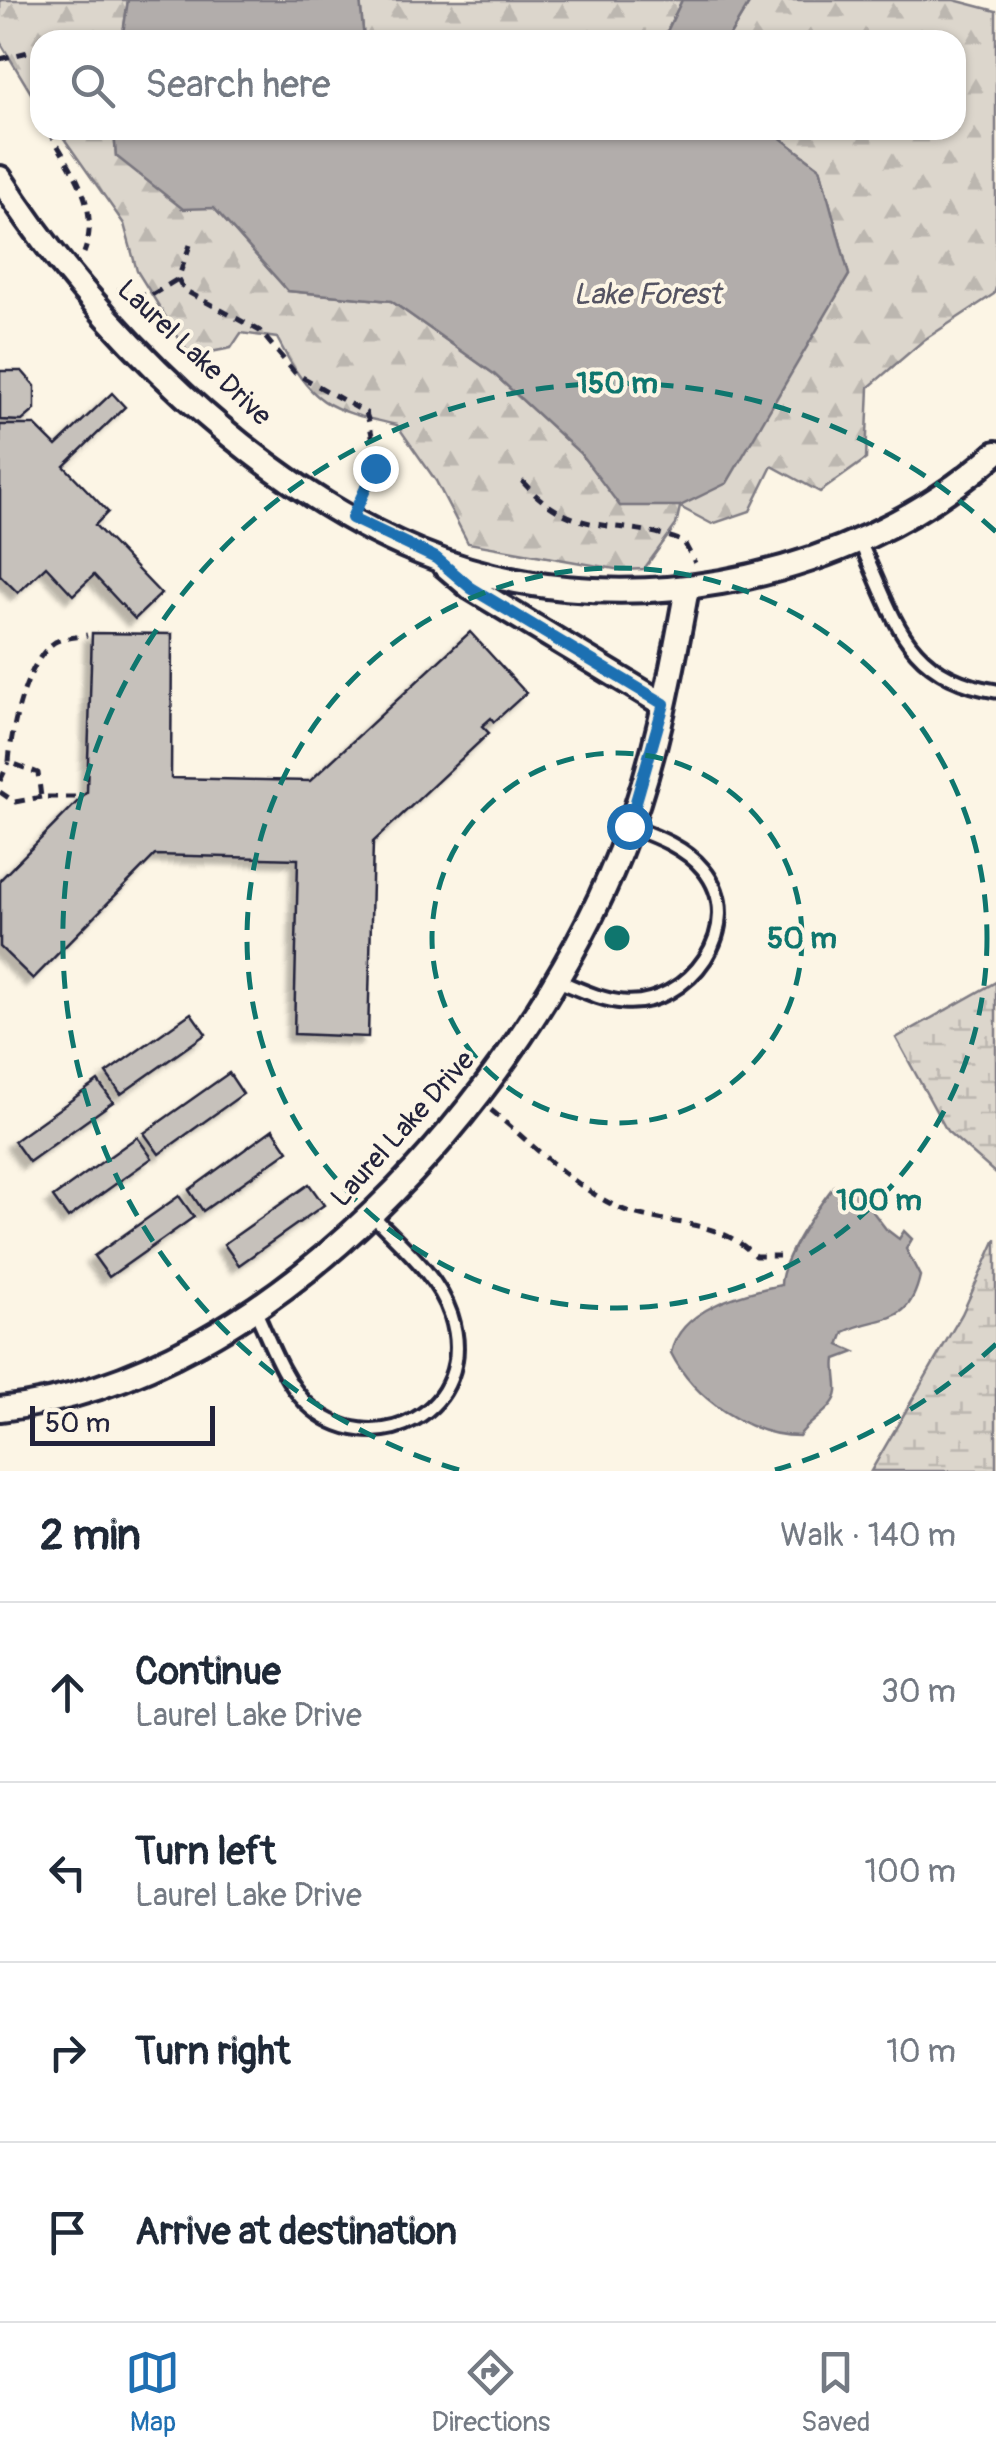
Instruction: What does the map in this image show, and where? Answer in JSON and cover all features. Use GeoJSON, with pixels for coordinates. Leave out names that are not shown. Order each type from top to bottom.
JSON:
{"type":"FeatureCollection","features":[{"type":"Feature","properties":{"kind":"street","name":"Laurel Lake Drive"},"geometry":{"type":"LineString","coordinates":[[0,178],[75,278],[148,358],[204,409],[270,464],[352,518],[436,558],[534,582],[588,588],[693,587],[777,570],[859,540],[927,504],[996,454]]}},
{"type":"Feature","properties":{"kind":"street","name":"Laurel Lake Drive"},"geometry":{"type":"LineString","coordinates":[[436,558],[471,588],[664,704]]}},
{"type":"Feature","properties":{"kind":"street","name":"Laurel Lake Drive"},"geometry":{"type":"LineString","coordinates":[[0,1410],[39,1405],[111,1386],[181,1354],[254,1308],[370,1213],[472,1103],[556,980],[629,826],[693,587]]}},
{"type":"Feature","properties":{"kind":"lane"},"geometry":{"type":"LineString","coordinates":[[859,540],[909,646],[938,674],[964,686],[996,692]]}},
{"type":"Feature","properties":{"kind":"lane"},"geometry":{"type":"LineString","coordinates":[[556,980],[606,999],[645,1001],[685,983],[711,950],[718,930],[718,908],[703,869],[665,840],[629,826]]}},
{"type":"Feature","properties":{"kind":"lane"},"geometry":{"type":"LineString","coordinates":[[254,1308],[286,1375],[307,1404],[338,1422],[364,1430],[398,1427],[429,1412],[452,1384],[459,1348],[451,1312],[428,1274],[370,1213]]}},
{"type":"Feature","properties":{"kind":"path"},"geometry":{"type":"LineString","coordinates":[[0,58],[30,53]]}},
{"type":"Feature","properties":{"kind":"path"},"geometry":{"type":"LineString","coordinates":[[55,140],[83,186],[89,211],[88,243],[75,278]]}},
{"type":"Feature","properties":{"kind":"path"},"geometry":{"type":"LineString","coordinates":[[114,289],[150,296],[178,279],[190,245]]}},
{"type":"Feature","properties":{"kind":"path"},"geometry":{"type":"LineString","coordinates":[[178,279],[200,303],[260,331],[295,373],[366,413],[374,438],[375,468],[352,518]]}},
{"type":"Feature","properties":{"kind":"path"},"geometry":{"type":"LineString","coordinates":[[522,481],[550,508],[580,524],[662,533],[684,542],[694,553],[693,587]]}},
{"type":"Feature","properties":{"kind":"path"},"geometry":{"type":"LineString","coordinates":[[0,781],[9,762],[11,726],[36,667],[55,642],[87,635]]}},
{"type":"Feature","properties":{"kind":"path"},"geometry":{"type":"LineString","coordinates":[[9,762],[38,773],[41,796]]}},
{"type":"Feature","properties":{"kind":"path"},"geometry":{"type":"LineString","coordinates":[[0,792],[14,802],[41,796],[75,797]]}},
{"type":"Feature","properties":{"kind":"path"},"geometry":{"type":"LineString","coordinates":[[489,1108],[587,1190],[616,1207],[735,1236],[755,1256],[778,1256]]}},
{"type":"Feature","properties":{"kind":"green space"},"geometry":{"type":"Polygon","coordinates":[[[0,0],[128,0],[124,30],[30,30],[30,92],[0,42],[0,0]]]}},
{"type":"Feature","properties":{"kind":"green space"},"geometry":{"type":"Polygon","coordinates":[[[360,0],[682,0],[668,30],[363,30],[360,0]]]}},
{"type":"Feature","properties":{"kind":"green space"},"geometry":{"type":"Polygon","coordinates":[[[751,0],[954,0],[996,11],[996,288],[994,294],[924,340],[869,387],[866,459],[820,492],[772,466],[750,511],[712,524],[680,507],[676,525],[644,569],[621,570],[468,543],[436,481],[397,425],[353,414],[324,401],[301,378],[277,338],[241,333],[231,348],[190,356],[137,271],[124,224],[65,140],[115,140],[116,156],[214,208],[288,291],[391,301],[494,374],[580,453],[621,506],[807,344],[849,275],[820,168],[783,140],[966,140],[966,30],[733,30],[751,0]]]}},
{"type":"Feature","properties":{"kind":"green space"},"geometry":{"type":"Polygon","coordinates":[[[996,982],[996,1174],[947,1131],[896,1038],[996,982]]]}},
{"type":"Feature","properties":{"kind":"green space"},"geometry":{"type":"Polygon","coordinates":[[[996,1239],[996,1471],[871,1471],[962,1314],[996,1239]]]}},
{"type":"Feature","properties":{"kind":"water"},"geometry":{"type":"Polygon","coordinates":[[[128,0],[360,0],[363,30],[124,30],[128,0]]]}},
{"type":"Feature","properties":{"kind":"water"},"geometry":{"type":"Polygon","coordinates":[[[682,0],[751,0],[733,30],[668,30],[682,0]]]}},
{"type":"Feature","properties":{"kind":"water","name":"Lake Forest"},"geometry":{"type":"Polygon","coordinates":[[[115,140],[783,140],[820,168],[849,275],[727,483],[680,506],[620,506],[580,453],[494,374],[391,301],[288,291],[214,208],[183,209],[116,156],[115,140]]]}},
{"type":"Feature","properties":{"kind":"water"},"geometry":{"type":"Polygon","coordinates":[[[834,1186],[857,1191],[886,1229],[899,1239],[904,1231],[912,1239],[906,1249],[920,1276],[915,1293],[901,1312],[892,1317],[844,1332],[839,1345],[855,1352],[836,1359],[835,1398],[799,1436],[761,1430],[708,1399],[671,1353],[686,1325],[699,1314],[731,1298],[781,1285],[793,1248],[834,1186]]]}},
{"type":"Feature","properties":{"kind":"building"},"geometry":{"type":"Polygon","coordinates":[[[0,371],[22,371],[35,386],[35,410],[22,421],[0,420],[0,371]]]}},
{"type":"Feature","properties":{"kind":"building"},"geometry":{"type":"Polygon","coordinates":[[[112,393],[125,407],[64,466],[108,512],[95,525],[161,594],[135,619],[94,575],[73,595],[46,566],[18,593],[0,575],[0,425],[35,425],[56,446],[112,393]]]}},
{"type":"Feature","properties":{"kind":"building"},"geometry":{"type":"Polygon","coordinates":[[[470,632],[526,693],[494,722],[491,718],[482,726],[489,733],[373,842],[368,1037],[294,1034],[298,859],[155,855],[33,979],[0,947],[0,880],[87,792],[92,633],[172,634],[171,778],[310,781],[470,632]]]}},
{"type":"Feature","properties":{"kind":"building"},"geometry":{"type":"Polygon","coordinates":[[[191,1013],[206,1034],[121,1094],[106,1073],[191,1013]]]}},
{"type":"Feature","properties":{"kind":"building"},"geometry":{"type":"Polygon","coordinates":[[[229,1073],[243,1094],[159,1154],[144,1133],[229,1073]]]}},
{"type":"Feature","properties":{"kind":"building"},"geometry":{"type":"Polygon","coordinates":[[[98,1081],[113,1102],[29,1162],[14,1141],[98,1081]]]}},
{"type":"Feature","properties":{"kind":"building"},"geometry":{"type":"Polygon","coordinates":[[[273,1129],[288,1151],[203,1211],[189,1190],[273,1129]]]}},
{"type":"Feature","properties":{"kind":"building"},"geometry":{"type":"Polygon","coordinates":[[[137,1137],[152,1158],[68,1218],[53,1197],[137,1137]]]}},
{"type":"Feature","properties":{"kind":"building"},"geometry":{"type":"Polygon","coordinates":[[[309,1184],[324,1205],[239,1265],[224,1244],[309,1184]]]}},
{"type":"Feature","properties":{"kind":"building"},"geometry":{"type":"Polygon","coordinates":[[[179,1196],[194,1217],[109,1277],[94,1256],[179,1196]]]}},
{"type":"Feature","properties":{"kind":"route"},"geometry":{"type":"LineString","coordinates":[[375,468],[352,518],[436,558],[471,588],[664,704],[629,826]]}}]}
